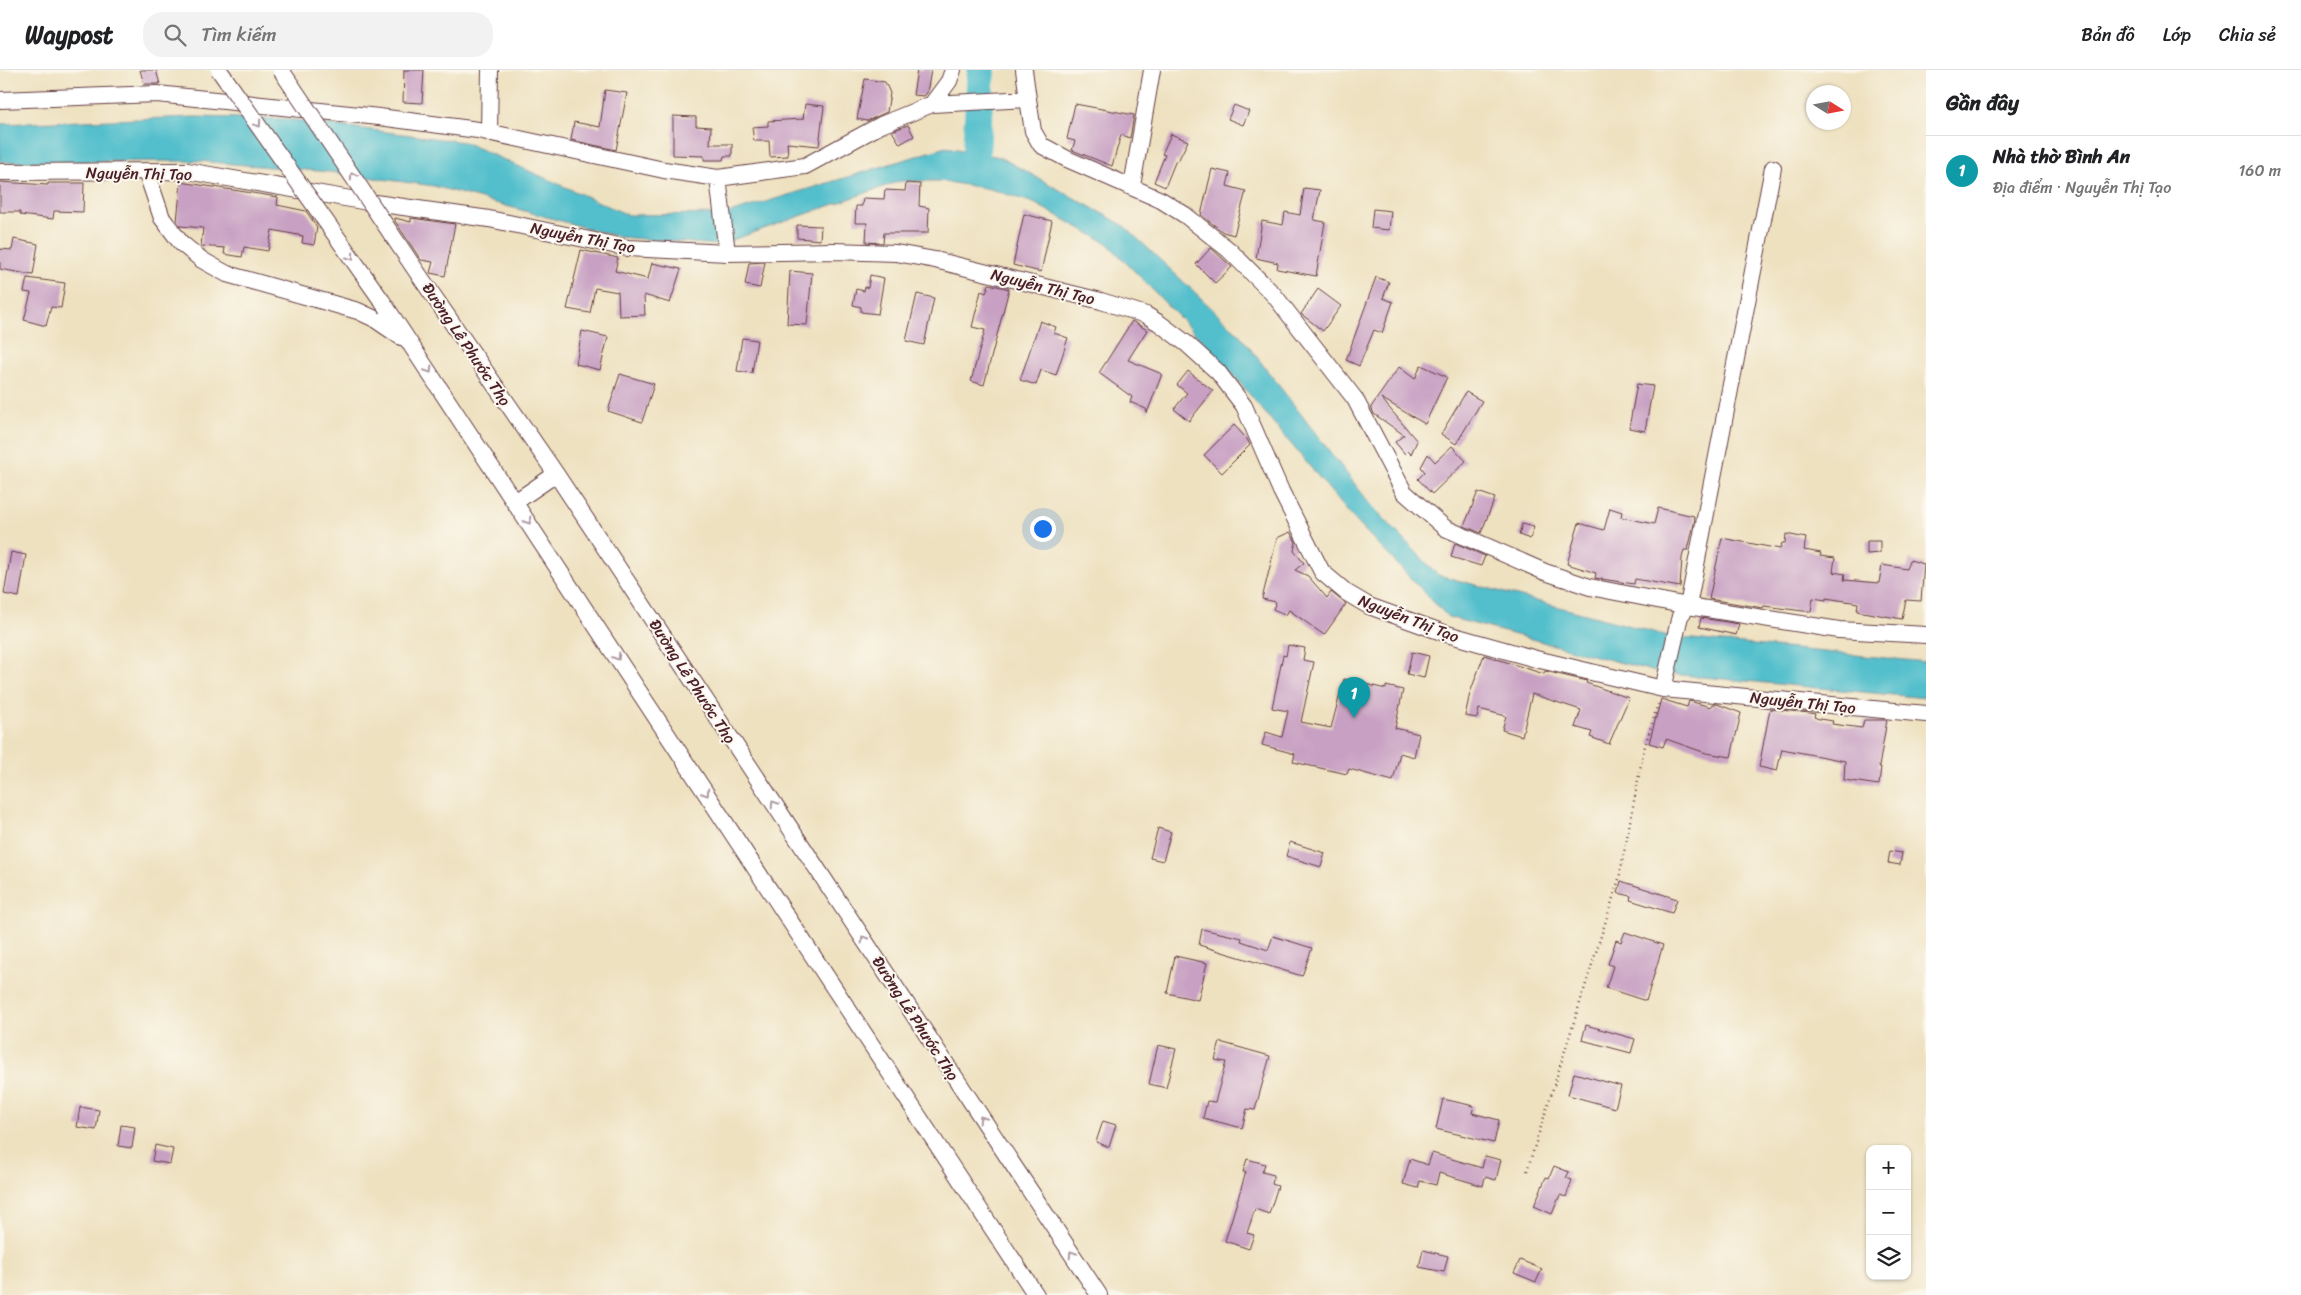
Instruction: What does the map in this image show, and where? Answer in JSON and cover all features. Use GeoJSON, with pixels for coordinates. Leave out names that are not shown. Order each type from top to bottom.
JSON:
{"type":"FeatureCollection","features":[{"type":"Feature","properties":{"kind":"street"},"geometry":{"type":"LineString","coordinates":[[219,70],[412,345],[1036,1295]]}},
{"type":"Feature","properties":{"kind":"street","name":"Đường Lê Phước Thọ"},"geometry":{"type":"LineString","coordinates":[[281,70],[556,474],[1099,1295]]}},
{"type":"Feature","properties":{"kind":"street"},"geometry":{"type":"LineString","coordinates":[[489,133],[490,70]]}},
{"type":"Feature","properties":{"kind":"street"},"geometry":{"type":"LineString","coordinates":[[939,104],[953,70]]}},
{"type":"Feature","properties":{"kind":"street"},"geometry":{"type":"LineString","coordinates":[[1024,70],[1020,99],[1041,145],[1067,160],[1132,186],[1161,200],[1208,232],[1274,295],[1355,400],[1404,492],[1445,528],[1545,572],[1590,587],[1684,611],[1839,630],[1926,635]]}},
{"type":"Feature","properties":{"kind":"street"},"geometry":{"type":"LineString","coordinates":[[1132,186],[1152,70]]}},
{"type":"Feature","properties":{"kind":"street"},"geometry":{"type":"LineString","coordinates":[[0,100],[157,94],[422,123],[489,133],[664,170],[718,178],[805,166],[881,125],[939,104],[1020,99]]}},
{"type":"Feature","properties":{"kind":"street"},"geometry":{"type":"LineString","coordinates":[[1665,683],[1684,611],[1773,168]]}},
{"type":"Feature","properties":{"kind":"street"},"geometry":{"type":"LineString","coordinates":[[146,171],[162,218],[182,243],[202,260],[228,274],[358,311],[385,325],[412,345]]}},
{"type":"Feature","properties":{"kind":"street","name":"Nguyễn Thị Tạo"},"geometry":{"type":"LineString","coordinates":[[0,172],[187,171],[368,202],[489,218],[628,248],[896,253],[936,260],[1101,301],[1146,315],[1187,344],[1212,366],[1244,406],[1281,491],[1322,572],[1347,593],[1368,606],[1447,634],[1536,659],[1665,683],[1926,714]]}},
{"type":"Feature","properties":{"kind":"street"},"geometry":{"type":"LineString","coordinates":[[718,178],[727,250]]}},
{"type":"Feature","properties":{"kind":"street"},"geometry":{"type":"LineString","coordinates":[[515,502],[556,474]]}},
{"type":"Feature","properties":{"kind":"path"},"geometry":{"type":"LineString","coordinates":[[1527,1171],[1619,879],[1644,749],[1665,683]]}},
{"type":"Feature","properties":{"kind":"water"},"geometry":{"type":"Polygon","coordinates":[[[194,117],[286,119],[464,142],[628,215],[726,214],[946,147],[1000,157],[1123,225],[1239,334],[1371,505],[1438,575],[1672,637],[1926,662],[1926,698],[1660,673],[1448,617],[1353,518],[1220,359],[1107,243],[1034,203],[990,189],[941,181],[900,181],[718,245],[619,237],[434,186],[330,172],[198,161],[0,162],[0,124],[194,117]]]}},
{"type":"Feature","properties":{"kind":"building"},"geometry":{"type":"Polygon","coordinates":[[[140,70],[156,70],[160,84],[144,84],[140,70]]]}},
{"type":"Feature","properties":{"kind":"building"},"geometry":{"type":"Polygon","coordinates":[[[404,70],[424,70],[422,103],[403,102],[404,70]]]}},
{"type":"Feature","properties":{"kind":"building"},"geometry":{"type":"Polygon","coordinates":[[[917,70],[931,70],[927,93],[924,96],[913,95],[917,70]]]}},
{"type":"Feature","properties":{"kind":"building"},"geometry":{"type":"Polygon","coordinates":[[[865,79],[885,82],[890,93],[887,112],[867,121],[857,119],[865,79]]]}},
{"type":"Feature","properties":{"kind":"building"},"geometry":{"type":"Polygon","coordinates":[[[605,90],[627,93],[616,150],[571,140],[574,122],[600,127],[605,90]]]}},
{"type":"Feature","properties":{"kind":"building"},"geometry":{"type":"Polygon","coordinates":[[[805,104],[824,106],[819,146],[787,143],[788,156],[770,157],[769,141],[754,141],[752,127],[768,126],[768,121],[803,119],[805,104]]]}},
{"type":"Feature","properties":{"kind":"building"},"geometry":{"type":"Polygon","coordinates":[[[1075,104],[1134,115],[1130,138],[1121,135],[1112,166],[1072,150],[1075,141],[1067,139],[1075,104]]]}},
{"type":"Feature","properties":{"kind":"building"},"geometry":{"type":"Polygon","coordinates":[[[1234,105],[1249,111],[1243,125],[1228,119],[1234,105]]]}},
{"type":"Feature","properties":{"kind":"building"},"geometry":{"type":"Polygon","coordinates":[[[673,116],[696,117],[696,126],[711,127],[710,144],[732,144],[732,156],[724,156],[723,160],[704,160],[704,156],[673,155],[673,116]]]}},
{"type":"Feature","properties":{"kind":"building"},"geometry":{"type":"Polygon","coordinates":[[[908,125],[914,136],[900,144],[892,131],[908,125]]]}},
{"type":"Feature","properties":{"kind":"building"},"geometry":{"type":"Polygon","coordinates":[[[1171,134],[1188,141],[1178,161],[1176,160],[1165,187],[1154,182],[1165,155],[1162,154],[1171,134]]]}},
{"type":"Feature","properties":{"kind":"building"},"geometry":{"type":"Polygon","coordinates":[[[1212,169],[1230,173],[1227,186],[1246,191],[1234,235],[1223,232],[1201,215],[1212,169]]]}},
{"type":"Feature","properties":{"kind":"building"},"geometry":{"type":"Polygon","coordinates":[[[0,182],[48,185],[48,183],[84,183],[83,212],[54,211],[53,219],[20,215],[20,212],[0,212],[0,182]]]}},
{"type":"Feature","properties":{"kind":"building"},"geometry":{"type":"Polygon","coordinates":[[[181,182],[278,197],[277,205],[306,211],[317,227],[314,245],[302,243],[303,236],[272,230],[268,251],[244,247],[242,257],[224,254],[225,248],[201,246],[203,228],[180,226],[177,221],[181,182]]]}},
{"type":"Feature","properties":{"kind":"building"},"geometry":{"type":"Polygon","coordinates":[[[906,183],[920,184],[919,206],[929,208],[928,233],[884,233],[883,243],[866,242],[867,223],[855,223],[856,206],[862,206],[863,198],[884,199],[885,190],[905,191],[906,183]]]}},
{"type":"Feature","properties":{"kind":"building"},"geometry":{"type":"Polygon","coordinates":[[[1304,188],[1320,190],[1314,220],[1325,222],[1316,276],[1277,269],[1278,263],[1256,258],[1262,221],[1283,225],[1285,212],[1300,215],[1304,188]]]}},
{"type":"Feature","properties":{"kind":"building"},"geometry":{"type":"Polygon","coordinates":[[[1373,209],[1391,211],[1389,230],[1371,228],[1373,209]]]}},
{"type":"Feature","properties":{"kind":"building"},"geometry":{"type":"Polygon","coordinates":[[[1024,214],[1052,221],[1041,272],[1013,265],[1024,214]]]}},
{"type":"Feature","properties":{"kind":"building"},"geometry":{"type":"Polygon","coordinates":[[[395,218],[411,222],[411,218],[455,224],[445,276],[430,273],[433,262],[421,260],[395,221],[395,218]]]}},
{"type":"Feature","properties":{"kind":"building"},"geometry":{"type":"Polygon","coordinates":[[[797,225],[821,226],[820,240],[797,238],[797,225]]]}},
{"type":"Feature","properties":{"kind":"building"},"geometry":{"type":"Polygon","coordinates":[[[14,239],[38,244],[33,275],[0,269],[0,249],[12,250],[14,239]]]}},
{"type":"Feature","properties":{"kind":"building"},"geometry":{"type":"Polygon","coordinates":[[[1211,248],[1232,267],[1215,283],[1196,264],[1211,248]]]}},
{"type":"Feature","properties":{"kind":"building"},"geometry":{"type":"Polygon","coordinates":[[[581,250],[618,258],[615,271],[648,279],[652,263],[681,269],[670,303],[644,295],[645,315],[619,316],[618,292],[595,288],[590,313],[567,309],[581,250]]]}},
{"type":"Feature","properties":{"kind":"building"},"geometry":{"type":"Polygon","coordinates":[[[765,262],[760,288],[745,285],[749,263],[765,262]]]}},
{"type":"Feature","properties":{"kind":"building"},"geometry":{"type":"Polygon","coordinates":[[[790,271],[812,273],[807,325],[787,324],[790,271]]]}},
{"type":"Feature","properties":{"kind":"building"},"geometry":{"type":"Polygon","coordinates":[[[870,275],[884,278],[878,314],[861,312],[861,307],[853,305],[856,289],[864,291],[865,287],[868,288],[870,275]]]}},
{"type":"Feature","properties":{"kind":"building"},"geometry":{"type":"Polygon","coordinates":[[[1376,277],[1389,282],[1383,298],[1393,302],[1382,333],[1374,330],[1359,366],[1346,360],[1376,277]]]}},
{"type":"Feature","properties":{"kind":"building"},"geometry":{"type":"Polygon","coordinates":[[[27,278],[65,283],[61,308],[51,307],[46,326],[24,320],[31,293],[24,292],[27,278]]]}},
{"type":"Feature","properties":{"kind":"building"},"geometry":{"type":"Polygon","coordinates":[[[989,284],[1009,289],[984,385],[971,381],[985,330],[972,327],[981,291],[986,293],[989,284]]]}},
{"type":"Feature","properties":{"kind":"building"},"geometry":{"type":"Polygon","coordinates":[[[1318,289],[1341,306],[1323,331],[1301,314],[1318,289]]]}},
{"type":"Feature","properties":{"kind":"building"},"geometry":{"type":"Polygon","coordinates":[[[917,294],[934,298],[924,345],[906,341],[917,294]]]}},
{"type":"Feature","properties":{"kind":"building"},"geometry":{"type":"Polygon","coordinates":[[[1040,321],[1056,327],[1054,333],[1068,338],[1056,375],[1041,370],[1036,385],[1020,380],[1040,321]]]}},
{"type":"Feature","properties":{"kind":"building"},"geometry":{"type":"Polygon","coordinates":[[[1132,321],[1147,330],[1128,360],[1162,374],[1147,413],[1146,409],[1130,402],[1132,397],[1099,373],[1132,321]]]}},
{"type":"Feature","properties":{"kind":"building"},"geometry":{"type":"Polygon","coordinates":[[[582,331],[608,337],[600,370],[576,364],[582,331]]]}},
{"type":"Feature","properties":{"kind":"building"},"geometry":{"type":"Polygon","coordinates":[[[742,338],[757,340],[752,373],[737,371],[742,338]]]}},
{"type":"Feature","properties":{"kind":"building"},"geometry":{"type":"Polygon","coordinates":[[[1421,365],[1447,377],[1425,424],[1381,398],[1417,441],[1411,454],[1408,451],[1405,454],[1395,442],[1404,435],[1374,414],[1371,407],[1399,367],[1415,379],[1421,365]]]}},
{"type":"Feature","properties":{"kind":"building"},"geometry":{"type":"Polygon","coordinates":[[[1188,371],[1213,391],[1189,421],[1174,409],[1187,393],[1177,385],[1188,371]]]}},
{"type":"Feature","properties":{"kind":"building"},"geometry":{"type":"Polygon","coordinates":[[[620,374],[654,384],[642,422],[608,411],[620,374]]]}},
{"type":"Feature","properties":{"kind":"building"},"geometry":{"type":"Polygon","coordinates":[[[1637,384],[1653,386],[1645,431],[1629,428],[1637,384]]]}},
{"type":"Feature","properties":{"kind":"building"},"geometry":{"type":"Polygon","coordinates":[[[1466,392],[1482,401],[1456,444],[1441,434],[1466,392]]]}},
{"type":"Feature","properties":{"kind":"building"},"geometry":{"type":"Polygon","coordinates":[[[1234,425],[1250,445],[1222,473],[1204,455],[1234,425]]]}},
{"type":"Feature","properties":{"kind":"building"},"geometry":{"type":"Polygon","coordinates":[[[1452,446],[1466,461],[1432,494],[1418,479],[1425,472],[1421,467],[1428,454],[1435,462],[1452,446]]]}},
{"type":"Feature","properties":{"kind":"building"},"geometry":{"type":"Polygon","coordinates":[[[1478,492],[1495,498],[1481,533],[1464,526],[1478,492]]]}},
{"type":"Feature","properties":{"kind":"building"},"geometry":{"type":"Polygon","coordinates":[[[1610,508],[1622,512],[1621,517],[1654,524],[1658,508],[1694,516],[1695,519],[1688,550],[1684,550],[1682,558],[1680,587],[1635,579],[1634,584],[1595,578],[1596,573],[1567,564],[1579,523],[1604,530],[1610,508]]]}},
{"type":"Feature","properties":{"kind":"building"},"geometry":{"type":"Polygon","coordinates":[[[1522,524],[1534,527],[1530,539],[1519,535],[1522,524]]]}},
{"type":"Feature","properties":{"kind":"building"},"geometry":{"type":"Polygon","coordinates":[[[1290,532],[1296,542],[1294,551],[1304,563],[1295,570],[1308,576],[1327,598],[1331,592],[1346,604],[1324,635],[1289,610],[1286,615],[1273,609],[1276,602],[1262,599],[1277,538],[1290,532]]]}},
{"type":"Feature","properties":{"kind":"building"},"geometry":{"type":"Polygon","coordinates":[[[1786,534],[1806,538],[1804,550],[1821,553],[1820,556],[1835,558],[1833,572],[1845,574],[1844,580],[1879,583],[1882,565],[1907,569],[1910,560],[1924,564],[1921,601],[1906,600],[1902,619],[1857,611],[1858,603],[1826,598],[1826,600],[1813,598],[1811,612],[1764,606],[1763,608],[1709,599],[1722,538],[1780,549],[1782,543],[1785,543],[1786,534]]]}},
{"type":"Feature","properties":{"kind":"building"},"geometry":{"type":"Polygon","coordinates":[[[1867,541],[1880,541],[1880,553],[1867,554],[1867,541]]]}},
{"type":"Feature","properties":{"kind":"building"},"geometry":{"type":"Polygon","coordinates":[[[1455,543],[1485,556],[1481,566],[1451,557],[1455,543]]]}},
{"type":"Feature","properties":{"kind":"building"},"geometry":{"type":"Polygon","coordinates":[[[11,552],[26,555],[19,597],[4,594],[11,552]]]}},
{"type":"Feature","properties":{"kind":"building"},"geometry":{"type":"Polygon","coordinates":[[[1701,618],[1739,624],[1736,635],[1699,627],[1701,618]]]}},
{"type":"Feature","properties":{"kind":"building"},"geometry":{"type":"Polygon","coordinates":[[[1288,645],[1305,648],[1303,660],[1314,662],[1301,722],[1331,728],[1344,679],[1386,689],[1386,686],[1403,690],[1395,728],[1419,734],[1414,757],[1400,753],[1393,781],[1349,769],[1347,774],[1293,762],[1295,754],[1262,745],[1266,732],[1282,737],[1288,711],[1272,708],[1283,655],[1286,656],[1288,645]]]}},
{"type":"Feature","properties":{"kind":"building"},"geometry":{"type":"Polygon","coordinates":[[[1412,652],[1429,656],[1424,678],[1407,674],[1412,652]]]}},
{"type":"Feature","properties":{"kind":"building"},"geometry":{"type":"Polygon","coordinates":[[[1484,655],[1544,674],[1545,671],[1587,681],[1586,683],[1629,698],[1609,744],[1590,737],[1592,732],[1575,727],[1581,710],[1532,694],[1522,736],[1502,730],[1506,716],[1479,709],[1477,718],[1465,716],[1470,693],[1484,655]]]}},
{"type":"Feature","properties":{"kind":"building"},"geometry":{"type":"Polygon","coordinates":[[[1661,699],[1687,707],[1689,701],[1711,707],[1712,704],[1717,704],[1741,713],[1731,757],[1706,753],[1666,739],[1663,747],[1649,743],[1661,699]]]}},
{"type":"Feature","properties":{"kind":"building"},"geometry":{"type":"Polygon","coordinates":[[[1770,709],[1815,714],[1814,717],[1819,719],[1833,721],[1832,724],[1862,728],[1864,720],[1887,720],[1879,767],[1881,767],[1879,785],[1844,780],[1845,761],[1782,749],[1777,771],[1759,767],[1770,709]]]}},
{"type":"Feature","properties":{"kind":"building"},"geometry":{"type":"Polygon","coordinates":[[[1158,828],[1171,832],[1163,861],[1150,858],[1158,828]]]}},
{"type":"Feature","properties":{"kind":"building"},"geometry":{"type":"Polygon","coordinates":[[[1290,842],[1325,853],[1321,867],[1286,856],[1290,842]]]}},
{"type":"Feature","properties":{"kind":"building"},"geometry":{"type":"Polygon","coordinates":[[[1890,851],[1902,853],[1900,865],[1888,863],[1890,851]]]}},
{"type":"Feature","properties":{"kind":"building"},"geometry":{"type":"Polygon","coordinates":[[[1621,881],[1677,899],[1672,913],[1630,900],[1631,896],[1618,893],[1621,881]]]}},
{"type":"Feature","properties":{"kind":"building"},"geometry":{"type":"Polygon","coordinates":[[[1202,929],[1242,938],[1241,941],[1268,950],[1273,936],[1312,948],[1302,976],[1199,945],[1202,929]]]}},
{"type":"Feature","properties":{"kind":"building"},"geometry":{"type":"Polygon","coordinates":[[[1625,932],[1663,945],[1646,1001],[1606,988],[1613,966],[1608,964],[1616,940],[1621,942],[1625,932]]]}},
{"type":"Feature","properties":{"kind":"building"},"geometry":{"type":"Polygon","coordinates":[[[1175,956],[1207,963],[1198,1000],[1167,993],[1175,956]]]}},
{"type":"Feature","properties":{"kind":"building"},"geometry":{"type":"Polygon","coordinates":[[[1586,1025],[1635,1039],[1631,1053],[1582,1040],[1586,1025]]]}},
{"type":"Feature","properties":{"kind":"building"},"geometry":{"type":"Polygon","coordinates":[[[1220,1042],[1270,1056],[1255,1110],[1247,1109],[1242,1128],[1203,1118],[1207,1101],[1215,1102],[1226,1062],[1215,1060],[1220,1042]]]}},
{"type":"Feature","properties":{"kind":"building"},"geometry":{"type":"Polygon","coordinates":[[[1158,1045],[1176,1049],[1166,1088],[1149,1084],[1158,1045]]]}},
{"type":"Feature","properties":{"kind":"building"},"geometry":{"type":"Polygon","coordinates":[[[1574,1073],[1621,1086],[1615,1108],[1568,1095],[1574,1073]]]}},
{"type":"Feature","properties":{"kind":"building"},"geometry":{"type":"Polygon","coordinates":[[[1443,1099],[1474,1106],[1472,1113],[1499,1120],[1494,1143],[1436,1129],[1443,1099]]]}},
{"type":"Feature","properties":{"kind":"building"},"geometry":{"type":"Polygon","coordinates":[[[80,1107],[99,1110],[96,1130],[77,1127],[80,1107]]]}},
{"type":"Feature","properties":{"kind":"building"},"geometry":{"type":"Polygon","coordinates":[[[1103,1121],[1116,1125],[1109,1147],[1096,1142],[1103,1121]]]}},
{"type":"Feature","properties":{"kind":"building"},"geometry":{"type":"Polygon","coordinates":[[[121,1125],[135,1127],[132,1148],[118,1146],[121,1125]]]}},
{"type":"Feature","properties":{"kind":"building"},"geometry":{"type":"Polygon","coordinates":[[[155,1145],[173,1149],[170,1164],[152,1161],[155,1145]]]}},
{"type":"Feature","properties":{"kind":"building"},"geometry":{"type":"Polygon","coordinates":[[[1432,1153],[1482,1168],[1485,1156],[1501,1160],[1496,1180],[1485,1177],[1483,1186],[1439,1173],[1436,1185],[1420,1181],[1418,1188],[1403,1184],[1410,1159],[1428,1165],[1432,1153]]]}},
{"type":"Feature","properties":{"kind":"building"},"geometry":{"type":"Polygon","coordinates":[[[1247,1159],[1265,1164],[1262,1172],[1274,1175],[1272,1184],[1278,1186],[1269,1214],[1255,1209],[1247,1233],[1254,1235],[1249,1249],[1225,1241],[1246,1172],[1243,1172],[1247,1159]]]}},
{"type":"Feature","properties":{"kind":"building"},"geometry":{"type":"Polygon","coordinates":[[[1554,1166],[1569,1172],[1566,1178],[1572,1180],[1566,1197],[1560,1195],[1552,1214],[1534,1206],[1546,1177],[1549,1178],[1554,1166]]]}},
{"type":"Feature","properties":{"kind":"building"},"geometry":{"type":"Polygon","coordinates":[[[1423,1250],[1448,1256],[1444,1272],[1419,1267],[1423,1250]]]}},
{"type":"Feature","properties":{"kind":"building"},"geometry":{"type":"Polygon","coordinates":[[[1520,1260],[1542,1269],[1536,1282],[1514,1273],[1520,1260]]]}},
{"type":"Feature","properties":{"kind":"waterway"},"geometry":{"type":"LineString","coordinates":[[976,153],[981,70]]}},
{"type":"Feature","properties":{"kind":"place","name":"Nhà thờ Bình An"},"geometry":{"type":"Point","coordinates":[1354,718]}}]}
